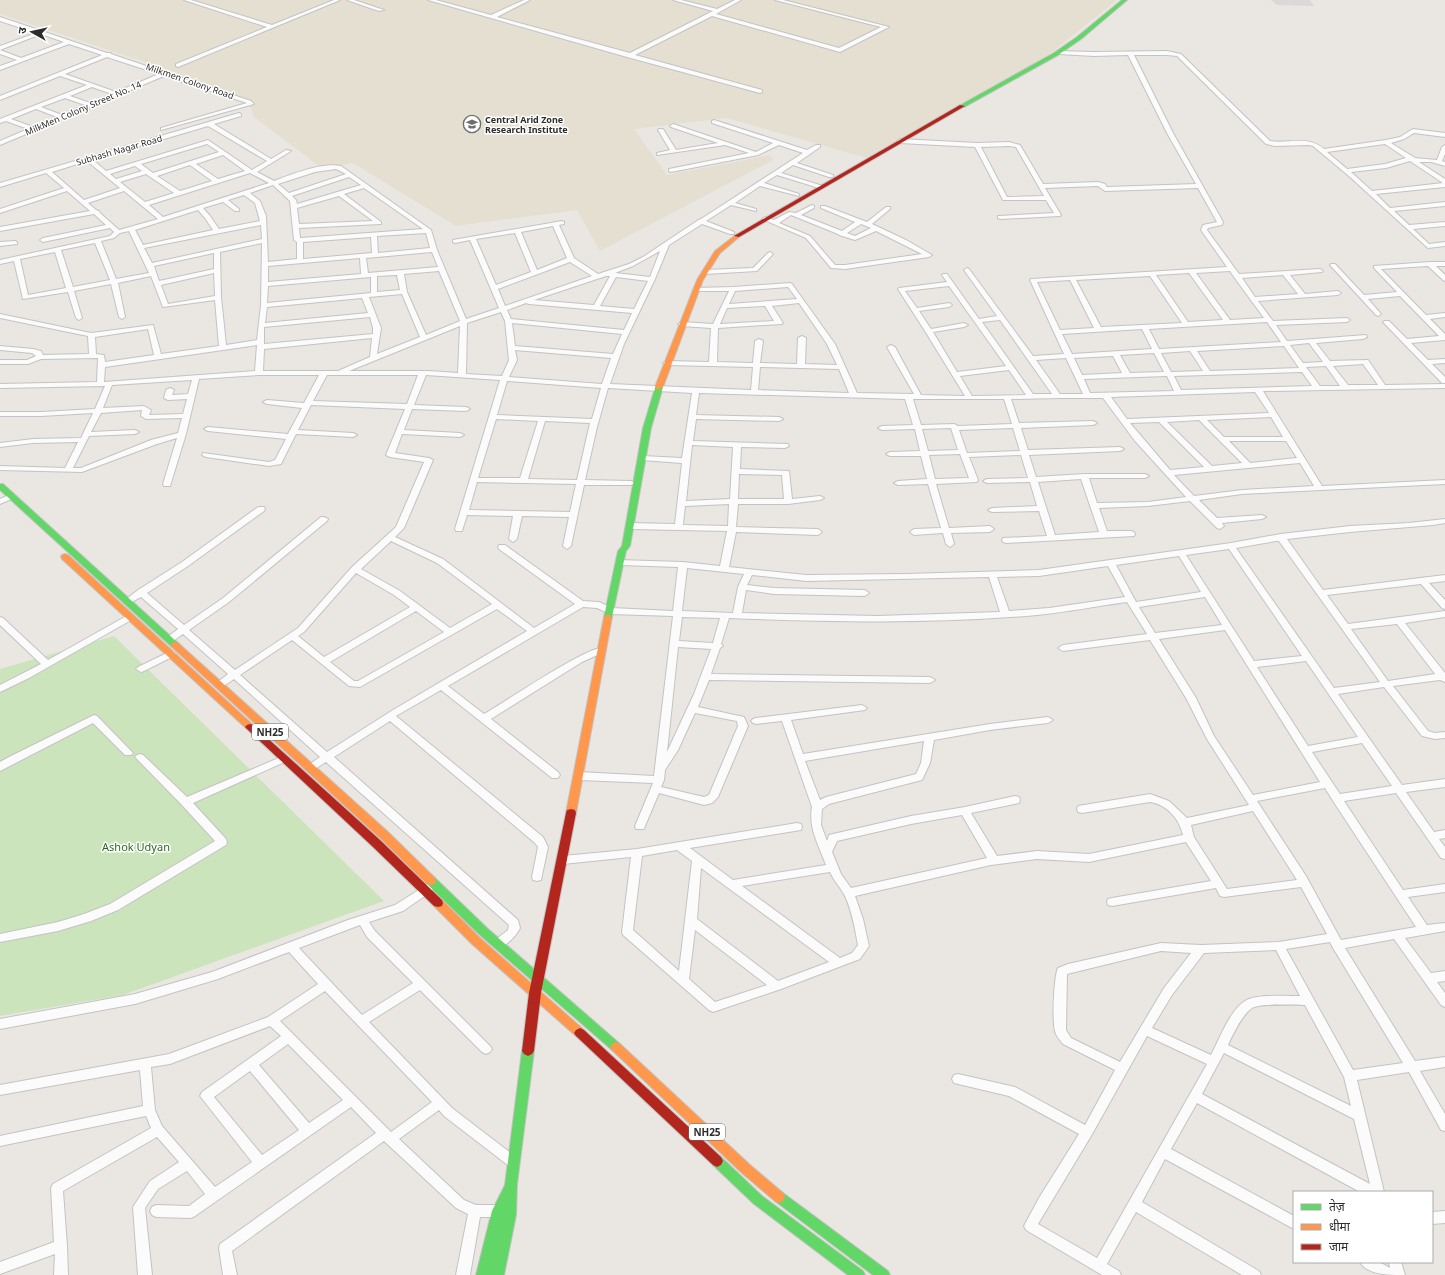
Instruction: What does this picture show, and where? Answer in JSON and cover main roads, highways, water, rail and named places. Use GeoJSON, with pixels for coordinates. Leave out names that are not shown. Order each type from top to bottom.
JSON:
{"type":"FeatureCollection","features":[{"type":"Feature","properties":{"kind":"main road"},"geometry":{"type":"LineString","coordinates":[[621,557],[619,546],[641,427],[692,284],[704,261],[715,245],[732,233],[798,195],[818,186],[831,176],[1050,55],[1118,0]]}},
{"type":"Feature","properties":{"kind":"main road"},"geometry":{"type":"LineString","coordinates":[[483,1275],[504,1211],[511,1184],[535,993],[539,980],[563,860],[601,650],[621,557],[626,546],[630,526],[654,389],[667,363],[696,289],[714,255],[722,246],[818,186],[1059,52],[1079,38],[1125,0]]}},
{"type":"Feature","properties":{"kind":"main road","name":"NH25"},"geometry":{"type":"LineString","coordinates":[[0,486],[170,639],[498,944],[610,1041],[746,1170],[790,1207],[883,1275]]}},
{"type":"Feature","properties":{"kind":"main road","name":"NH25"},"geometry":{"type":"LineString","coordinates":[[1,500],[376,843],[476,941],[621,1070],[758,1200],[858,1275]]}},
{"type":"Feature","properties":{"kind":"main road"},"geometry":{"type":"LineString","coordinates":[[497,1275],[504,1211]]}},
{"type":"Feature","properties":{"kind":"place","name":"Central Arid Zone Research Institute"},"geometry":{"type":"Point","coordinates":[472,124]}},
{"type":"Feature","properties":{"kind":"park label","name":"Ashok Udyan"},"geometry":{"type":"Point","coordinates":[136,846]}}]}
